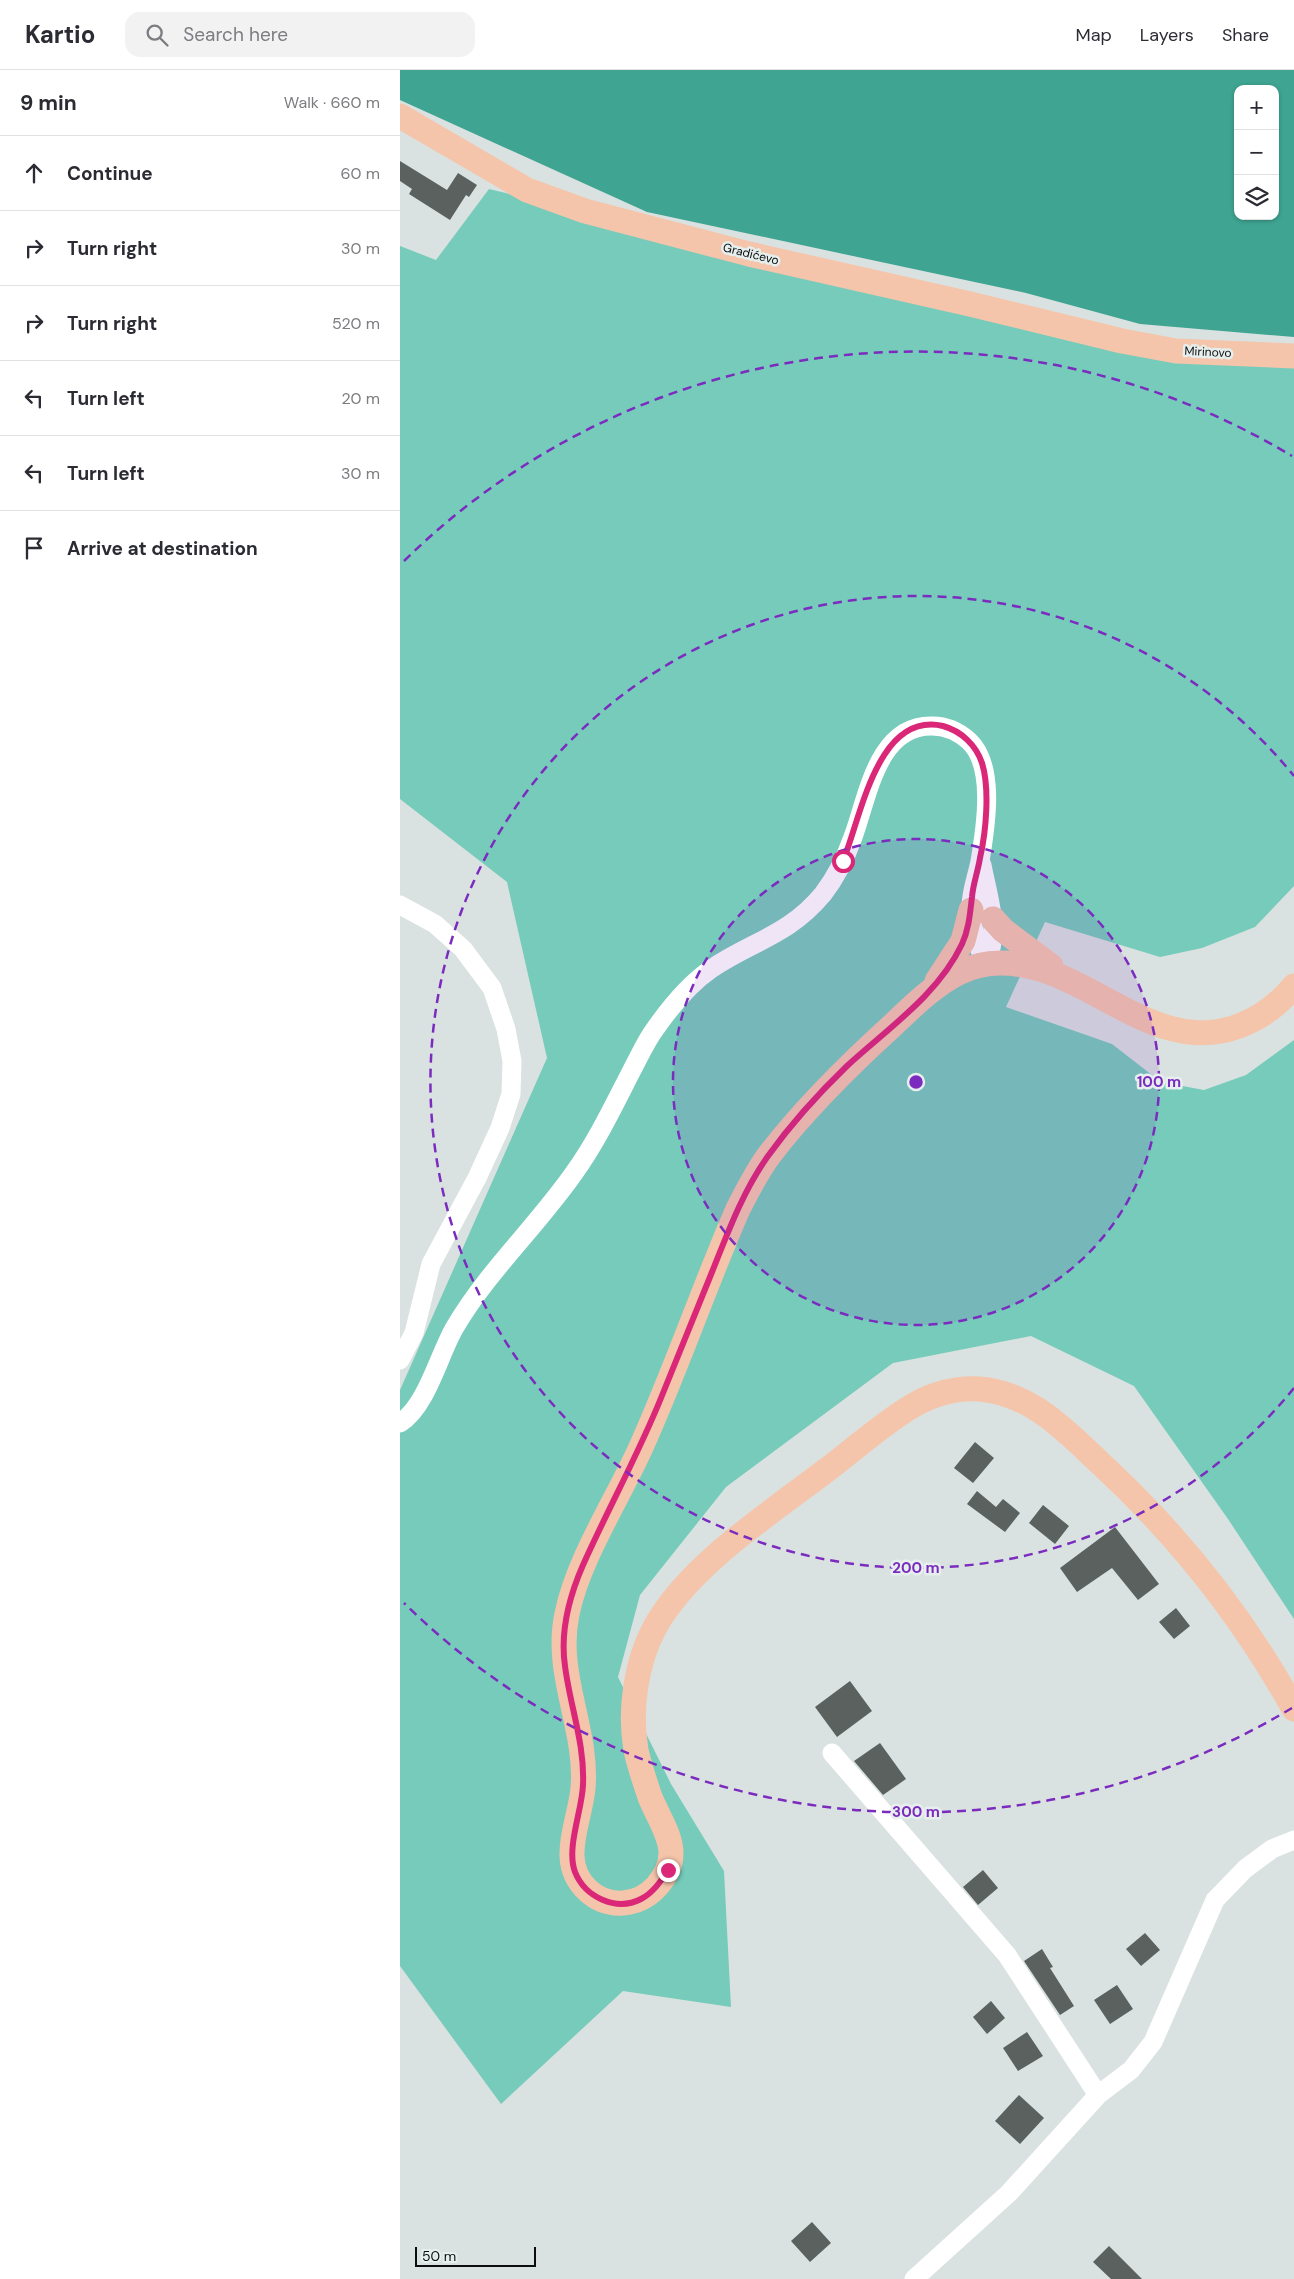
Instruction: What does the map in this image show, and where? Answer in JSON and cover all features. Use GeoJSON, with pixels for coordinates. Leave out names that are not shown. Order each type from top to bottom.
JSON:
{"type":"FeatureCollection","features":[{"type":"Feature","properties":{"kind":"main road","name":"Gradićevo"},"geometry":{"type":"LineString","coordinates":[[400,116],[527,190],[585,211],[749,254],[970,304],[1122,341]]}},
{"type":"Feature","properties":{"kind":"main road","name":"Mirinovo"},"geometry":{"type":"LineString","coordinates":[[1122,341],[1176,351],[1294,356]]}},
{"type":"Feature","properties":{"kind":"main road"},"geometry":{"type":"LineString","coordinates":[[930,991],[959,950],[966,934],[971,910]]}},
{"type":"Feature","properties":{"kind":"main road"},"geometry":{"type":"LineString","coordinates":[[993,919],[1002,930],[1065,977]]}},
{"type":"Feature","properties":{"kind":"main road"},"geometry":{"type":"LineString","coordinates":[[1294,986],[1286,996],[1258,1017],[1228,1030],[1198,1034],[1143,1019],[1065,977],[1048,970],[1015,963],[986,963],[959,972],[930,991],[823,1091],[770,1154],[751,1184],[724,1243],[643,1442],[583,1566],[566,1615],[564,1663],[582,1748],[583,1767],[583,1787],[572,1853],[575,1872],[586,1889],[600,1900],[619,1904],[638,1901],[652,1892],[668,1870],[672,1856],[669,1838],[650,1797],[636,1752],[632,1716],[639,1667],[654,1629],[674,1598],[691,1578],[800,1491],[915,1404],[943,1392],[978,1389],[1009,1395],[1030,1403],[1057,1422],[1123,1484],[1186,1550],[1232,1610],[1277,1679],[1294,1709]]}},
{"type":"Feature","properties":{"kind":"street"},"geometry":{"type":"LineString","coordinates":[[400,1423],[408,1418],[417,1406],[454,1328],[482,1287],[575,1172],[595,1140],[652,1033],[677,999],[713,968],[798,920],[825,890],[843,861],[876,769],[899,736],[912,729],[928,725],[942,726],[959,733],[973,744],[981,758],[985,776],[986,797],[981,856],[971,910],[975,938],[986,963]]}},
{"type":"Feature","properties":{"kind":"street"},"geometry":{"type":"LineString","coordinates":[[981,856],[993,919],[993,944],[986,963]]}},
{"type":"Feature","properties":{"kind":"street"},"geometry":{"type":"LineString","coordinates":[[400,905],[435,924],[442,930],[463,949],[492,988],[506,1029],[512,1061],[511,1094],[500,1128],[477,1178],[431,1264],[414,1333],[400,1360]]}},
{"type":"Feature","properties":{"kind":"street"},"geometry":{"type":"LineString","coordinates":[[832,1753],[1007,1955],[1098,2095]]}},
{"type":"Feature","properties":{"kind":"street"},"geometry":{"type":"LineString","coordinates":[[914,2279],[1009,2193],[1098,2095],[1131,2070],[1152,2042],[1215,1900],[1245,1869],[1272,1849],[1294,1840]]}},
{"type":"Feature","properties":{"kind":"shaded area"},"geometry":{"type":"Polygon","coordinates":[[[400,70],[1294,70],[1294,337],[1140,324],[1026,293],[647,212],[400,100],[400,70]]]}},
{"type":"Feature","properties":{"kind":"shaded area"},"geometry":{"type":"Polygon","coordinates":[[[489,189],[1122,341],[1294,356],[1294,886],[1255,927],[1202,948],[1160,957],[1045,922],[1006,1007],[1112,1044],[1161,1082],[1204,1090],[1246,1075],[1294,1040],[1294,1619],[1228,1519],[1134,1386],[1031,1336],[893,1363],[726,1487],[640,1595],[618,1677],[671,1784],[724,1871],[731,2007],[623,1991],[501,2104],[400,1966],[400,1390],[547,1058],[507,882],[400,799],[400,246],[436,260],[489,189]]]}},
{"type":"Feature","properties":{"kind":"building"},"geometry":{"type":"Polygon","coordinates":[[[400,161],[447,190],[458,173],[477,185],[469,197],[466,195],[450,220],[409,194],[412,189],[400,181],[400,161]]]}},
{"type":"Feature","properties":{"kind":"building"},"geometry":{"type":"Polygon","coordinates":[[[975,1442],[994,1458],[973,1483],[954,1468],[975,1442]]]}},
{"type":"Feature","properties":{"kind":"building"},"geometry":{"type":"Polygon","coordinates":[[[977,1491],[996,1507],[1003,1499],[1020,1513],[1005,1532],[967,1504],[977,1491]]]}},
{"type":"Feature","properties":{"kind":"building"},"geometry":{"type":"Polygon","coordinates":[[[1043,1505],[1069,1526],[1055,1544],[1029,1523],[1043,1505]]]}},
{"type":"Feature","properties":{"kind":"building"},"geometry":{"type":"Polygon","coordinates":[[[1115,1527],[1159,1584],[1138,1600],[1112,1568],[1077,1592],[1060,1568],[1115,1527]]]}},
{"type":"Feature","properties":{"kind":"building"},"geometry":{"type":"Polygon","coordinates":[[[1176,1608],[1190,1626],[1174,1639],[1159,1622],[1176,1608]]]}},
{"type":"Feature","properties":{"kind":"building"},"geometry":{"type":"Polygon","coordinates":[[[850,1681],[872,1711],[837,1737],[815,1707],[850,1681]]]}},
{"type":"Feature","properties":{"kind":"building"},"geometry":{"type":"Polygon","coordinates":[[[880,1743],[906,1779],[883,1795],[854,1761],[880,1743]]]}},
{"type":"Feature","properties":{"kind":"building"},"geometry":{"type":"Polygon","coordinates":[[[983,1870],[998,1888],[978,1905],[963,1887],[983,1870]]]}},
{"type":"Feature","properties":{"kind":"building"},"geometry":{"type":"Polygon","coordinates":[[[1145,1933],[1160,1950],[1141,1966],[1126,1949],[1145,1933]]]}},
{"type":"Feature","properties":{"kind":"building"},"geometry":{"type":"Polygon","coordinates":[[[1042,1949],[1053,1967],[1050,1968],[1074,2006],[1060,2015],[1024,1961],[1042,1949]]]}},
{"type":"Feature","properties":{"kind":"building"},"geometry":{"type":"Polygon","coordinates":[[[1117,1985],[1133,2009],[1110,2024],[1094,2000],[1117,1985]]]}},
{"type":"Feature","properties":{"kind":"building"},"geometry":{"type":"Polygon","coordinates":[[[991,2001],[1005,2018],[987,2034],[973,2017],[991,2001]]]}},
{"type":"Feature","properties":{"kind":"building"},"geometry":{"type":"Polygon","coordinates":[[[1027,2032],[1043,2056],[1018,2071],[1003,2048],[1027,2032]]]}},
{"type":"Feature","properties":{"kind":"building"},"geometry":{"type":"Polygon","coordinates":[[[1019,2095],[1044,2118],[1020,2144],[995,2121],[1019,2095]]]}},
{"type":"Feature","properties":{"kind":"building"},"geometry":{"type":"Polygon","coordinates":[[[812,2222],[831,2243],[810,2262],[791,2241],[812,2222]]]}},
{"type":"Feature","properties":{"kind":"building"},"geometry":{"type":"Polygon","coordinates":[[[1109,2246],[1142,2279],[1111,2279],[1093,2262],[1109,2246]]]}},
{"type":"Feature","properties":{"kind":"route"},"geometry":{"type":"LineString","coordinates":[[668,1870],[652,1892],[638,1901],[619,1904],[600,1900],[586,1889],[575,1872],[572,1853],[583,1787],[583,1767],[582,1748],[564,1663],[566,1615],[583,1566],[643,1442],[738,1209],[751,1184],[770,1154],[805,1110],[845,1068],[930,991],[963,942],[981,856],[986,797],[985,776],[981,758],[973,744],[959,733],[942,726],[928,725],[912,729],[899,736],[888,749],[876,769],[843,861]]}}]}
